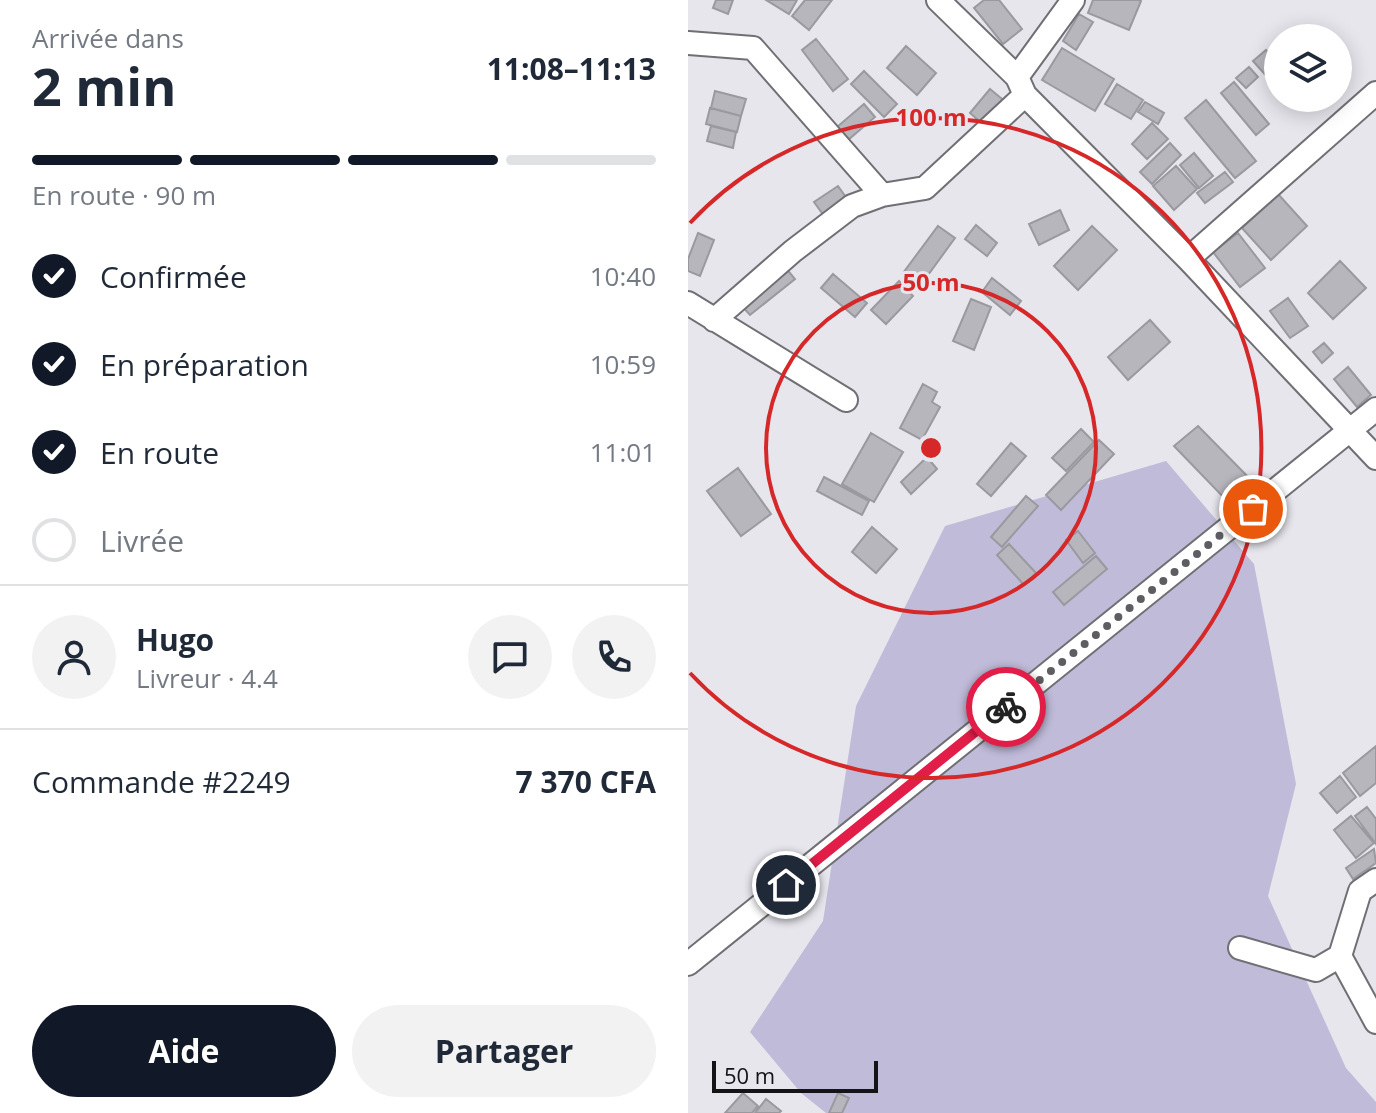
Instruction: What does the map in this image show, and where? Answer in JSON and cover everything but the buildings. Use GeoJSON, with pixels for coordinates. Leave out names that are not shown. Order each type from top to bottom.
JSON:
{"type":"FeatureCollection","features":[{"type":"Feature","properties":{"kind":"street"},"geometry":{"type":"LineString","coordinates":[[938,0],[1376,458]]}},
{"type":"Feature","properties":{"kind":"street"},"geometry":{"type":"LineString","coordinates":[[714,320],[793,251],[852,206],[882,195],[925,188],[1021,86],[1073,0]]}},
{"type":"Feature","properties":{"kind":"street"},"geometry":{"type":"LineString","coordinates":[[688,43],[753,48],[882,195]]}},
{"type":"Feature","properties":{"kind":"street"},"geometry":{"type":"LineString","coordinates":[[1188,259],[1376,93]]}},
{"type":"Feature","properties":{"kind":"street"},"geometry":{"type":"LineString","coordinates":[[688,303],[846,400]]}},
{"type":"Feature","properties":{"kind":"street"},"geometry":{"type":"LineString","coordinates":[[688,964],[1376,409]]}},
{"type":"Feature","properties":{"kind":"street"},"geometry":{"type":"LineString","coordinates":[[1240,948],[1316,970],[1340,956],[1360,891],[1376,880]]}},
{"type":"Feature","properties":{"kind":"street"},"geometry":{"type":"LineString","coordinates":[[1340,956],[1376,1022]]}},
{"type":"Feature","properties":{"kind":"shaded area"},"geometry":{"type":"Polygon","coordinates":[[[1166,461],[1254,564],[1296,784],[1268,896],[1346,1068],[1376,1102],[1376,1113],[826,1113],[801,1093],[750,1032],[823,921],[856,706],[945,526],[1166,461]]]}},
{"type":"Feature","properties":{"kind":"way so far"},"geometry":{"type":"LineString","coordinates":[[1006,707],[1253,509]]}},
{"type":"Feature","properties":{"kind":"route"},"geometry":{"type":"LineString","coordinates":[[786,885],[1006,707]]}}]}
